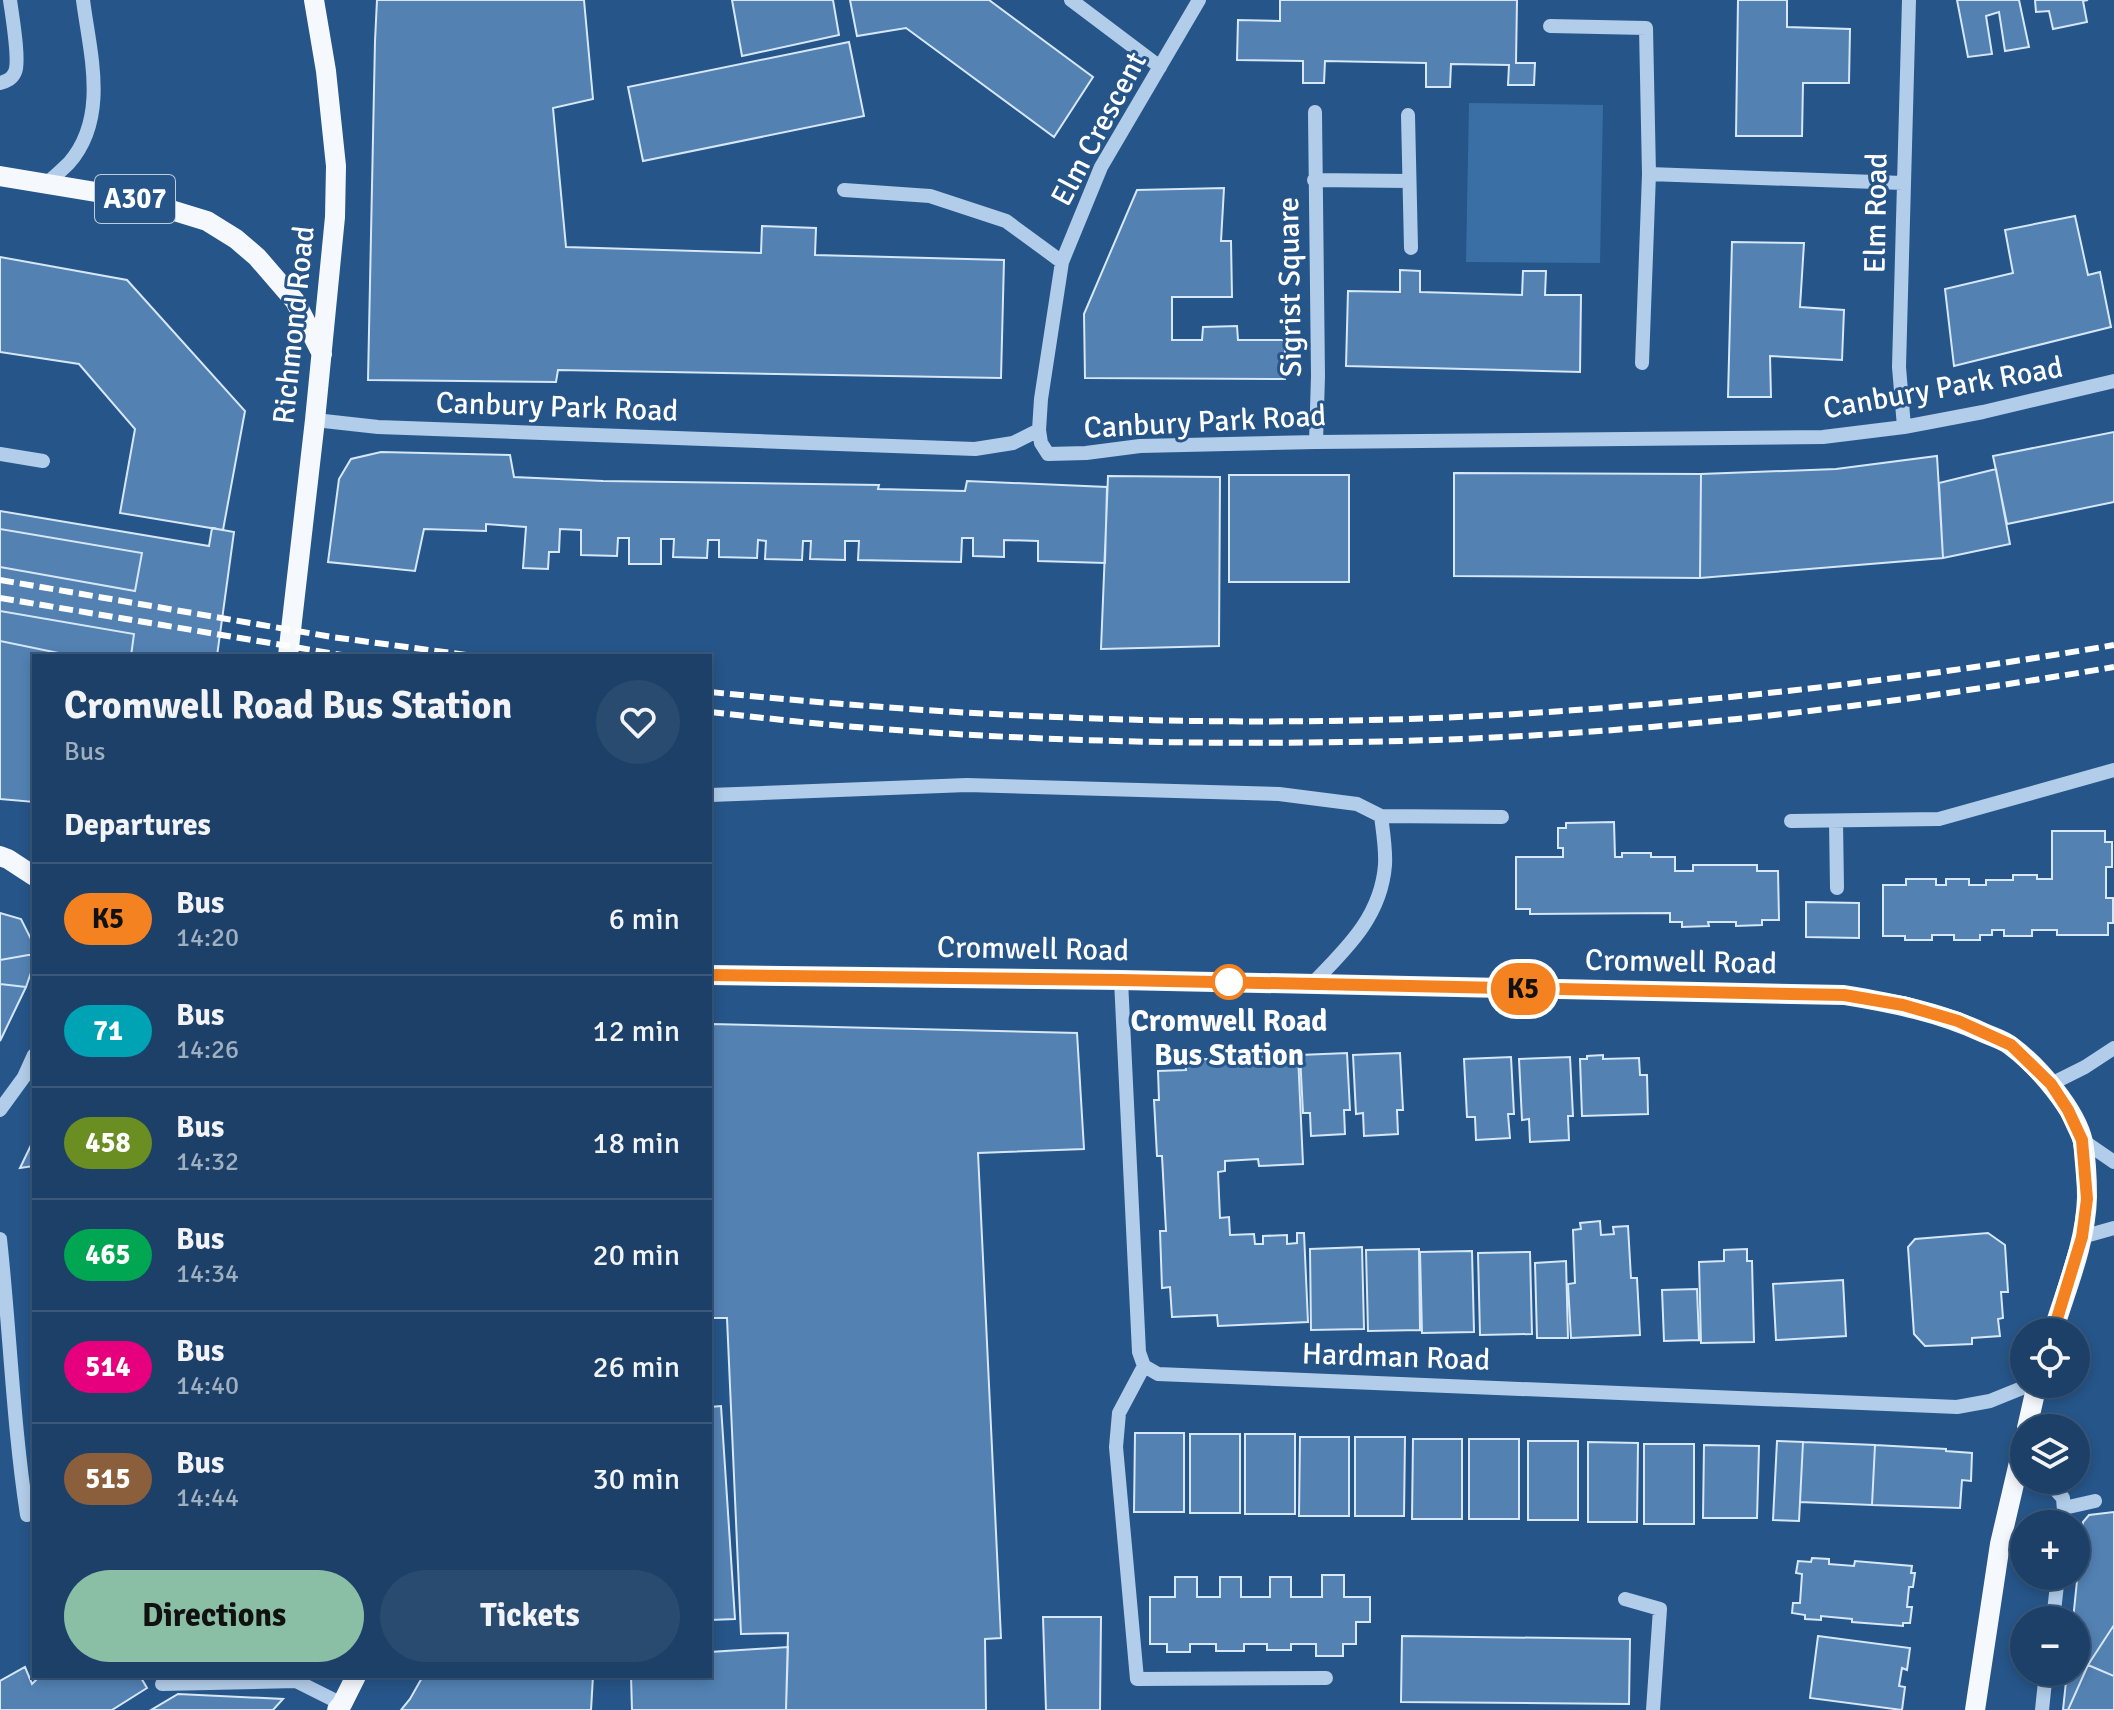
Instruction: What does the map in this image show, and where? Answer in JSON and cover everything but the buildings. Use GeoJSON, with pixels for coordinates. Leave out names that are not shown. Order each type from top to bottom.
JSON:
{"type":"FeatureCollection","features":[{"type":"Feature","properties":{"kind":"main road","name":"Richmond Road"},"geometry":{"type":"LineString","coordinates":[[288,654],[335,217],[336,166],[326,71],[314,0]]}},
{"type":"Feature","properties":{"kind":"main road","name":"A307"},"geometry":{"type":"LineString","coordinates":[[4,181],[46,184],[132,198],[207,221],[257,257],[295,301],[322,354]]}},
{"type":"Feature","properties":{"kind":"main road"},"geometry":{"type":"LineString","coordinates":[[0,856],[32,875]]}},
{"type":"Feature","properties":{"kind":"main road","name":"Cromwell Road"},"geometry":{"type":"LineString","coordinates":[[712,975],[1844,995],[1903,1005],[1958,1021],[2011,1045],[2051,1084],[2082,1140]]}},
{"type":"Feature","properties":{"kind":"main road"},"geometry":{"type":"LineString","coordinates":[[2057,1318],[2082,1237],[2087,1199],[2082,1140]]}},
{"type":"Feature","properties":{"kind":"main road"},"geometry":{"type":"LineString","coordinates":[[1975,1710],[2000,1544],[2012,1494]]}},
{"type":"Feature","properties":{"kind":"main road"},"geometry":{"type":"LineString","coordinates":[[340,1707],[355,1678]]}},
{"type":"Feature","properties":{"kind":"street"},"geometry":{"type":"LineString","coordinates":[[0,83],[5,83],[14,75],[17,65],[10,0]]}},
{"type":"Feature","properties":{"kind":"street"},"geometry":{"type":"LineString","coordinates":[[46,184],[71,161],[93,115],[95,88],[83,0]]}},
{"type":"Feature","properties":{"kind":"street"},"geometry":{"type":"LineString","coordinates":[[1071,0],[1160,67]]}},
{"type":"Feature","properties":{"kind":"street","name":"Elm Crescent"},"geometry":{"type":"LineString","coordinates":[[1039,430],[1046,359],[1062,262],[1101,167],[1199,0]]}},
{"type":"Feature","properties":{"kind":"street","name":"Elm Road"},"geometry":{"type":"LineString","coordinates":[[1904,427],[1899,367],[1909,0]]}},
{"type":"Feature","properties":{"kind":"street"},"geometry":{"type":"LineString","coordinates":[[1550,26],[1646,28],[1649,174],[1642,363]]}},
{"type":"Feature","properties":{"kind":"street","name":"Sigrist Square"},"geometry":{"type":"LineString","coordinates":[[1315,112],[1316,442]]}},
{"type":"Feature","properties":{"kind":"street"},"geometry":{"type":"LineString","coordinates":[[1408,115],[1411,248]]}},
{"type":"Feature","properties":{"kind":"street"},"geometry":{"type":"LineString","coordinates":[[1649,174],[1903,183]]}},
{"type":"Feature","properties":{"kind":"street","name":"Sigrist Square"},"geometry":{"type":"LineString","coordinates":[[1314,180],[1409,181]]}},
{"type":"Feature","properties":{"kind":"street"},"geometry":{"type":"LineString","coordinates":[[844,190],[930,196],[1006,221],[1062,262]]}},
{"type":"Feature","properties":{"kind":"street","name":"Canbury Park Road"},"geometry":{"type":"LineString","coordinates":[[315,420],[378,427],[975,449],[1013,443],[1039,430],[1041,443],[1048,454],[1077,454],[1140,446],[1823,437],[1904,427],[1983,412],[2114,381]]}},
{"type":"Feature","properties":{"kind":"street"},"geometry":{"type":"LineString","coordinates":[[0,454],[43,461]]}},
{"type":"Feature","properties":{"kind":"street"},"geometry":{"type":"LineString","coordinates":[[1791,821],[1939,819],[2114,770]]}},
{"type":"Feature","properties":{"kind":"street"},"geometry":{"type":"LineString","coordinates":[[712,795],[967,785],[1279,794],[1357,804],[1381,816],[1502,817]]}},
{"type":"Feature","properties":{"kind":"street"},"geometry":{"type":"LineString","coordinates":[[1312,984],[1354,941],[1377,904],[1385,865],[1381,816]]}},
{"type":"Feature","properties":{"kind":"street"},"geometry":{"type":"LineString","coordinates":[[1836,821],[1837,888]]}},
{"type":"Feature","properties":{"kind":"street"},"geometry":{"type":"LineString","coordinates":[[1121,980],[1139,1352],[1144,1366],[1119,1413],[1116,1447],[1137,1679],[1326,1678]]}},
{"type":"Feature","properties":{"kind":"street"},"geometry":{"type":"LineString","coordinates":[[2051,1084],[2114,1048]]}},
{"type":"Feature","properties":{"kind":"street"},"geometry":{"type":"LineString","coordinates":[[0,1110],[24,1077],[32,1059]]}},
{"type":"Feature","properties":{"kind":"street"},"geometry":{"type":"LineString","coordinates":[[2082,1140],[2114,1162]]}},
{"type":"Feature","properties":{"kind":"street"},"geometry":{"type":"LineString","coordinates":[[2082,1237],[2114,1228]]}},
{"type":"Feature","properties":{"kind":"street"},"geometry":{"type":"LineString","coordinates":[[0,1239],[19,1460],[27,1515]]}},
{"type":"Feature","properties":{"kind":"street","name":"Hardman Road"},"geometry":{"type":"LineString","coordinates":[[1144,1366],[1158,1374],[1957,1407],[2010,1393]]}},
{"type":"Feature","properties":{"kind":"street"},"geometry":{"type":"LineString","coordinates":[[2059,1494],[2064,1508],[2095,1501]]}},
{"type":"Feature","properties":{"kind":"street"},"geometry":{"type":"LineString","coordinates":[[1625,1599],[1660,1609],[1653,1710]]}},
{"type":"Feature","properties":{"kind":"street"},"geometry":{"type":"LineString","coordinates":[[162,1684],[296,1681],[340,1707]]}},
{"type":"Feature","properties":{"kind":"street"},"geometry":{"type":"LineString","coordinates":[[2042,1710],[2045,1686]]}},
{"type":"Feature","properties":{"kind":"shaded area"},"geometry":{"type":"Polygon","coordinates":[[[1469,103],[1603,105],[1600,263],[1466,262],[1469,103]]]}},
{"type":"Feature","properties":{"kind":"railway"},"geometry":{"type":"LineString","coordinates":[[0,580],[332,637],[459,654]]}},
{"type":"Feature","properties":{"kind":"railway"},"geometry":{"type":"LineString","coordinates":[[0,598],[336,654]]}},
{"type":"Feature","properties":{"kind":"railway"},"geometry":{"type":"LineString","coordinates":[[712,692],[911,709],[1113,719],[1415,719],[1591,709],[1741,696],[1891,679],[2114,645]]}},
{"type":"Feature","properties":{"kind":"railway"},"geometry":{"type":"LineString","coordinates":[[712,712],[844,726],[1032,738],[1221,743],[1443,740],[1732,720],[1923,696],[2114,667]]}},
{"type":"Feature","properties":{"kind":"bus line","name":"K5"},"geometry":{"type":"LineString","coordinates":[[712,975],[1258,982],[1844,995],[1903,1005],[1958,1021],[2011,1045],[2051,1084],[2068,1110],[2082,1140],[2087,1199],[2082,1237],[2057,1318]]}},
{"type":"Feature","properties":{"kind":"place","name":"Cromwell Road Bus Station"},"geometry":{"type":"Point","coordinates":[1229,982]}}]}
